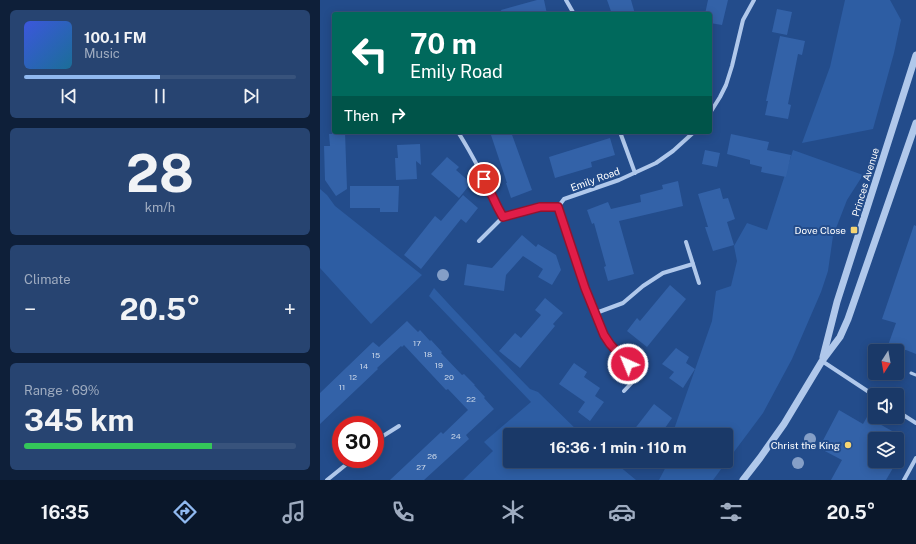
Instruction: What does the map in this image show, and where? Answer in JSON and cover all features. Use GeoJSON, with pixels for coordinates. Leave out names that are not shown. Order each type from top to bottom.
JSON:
{"type":"FeatureCollection","features":[{"type":"Feature","properties":{"kind":"street"},"geometry":{"type":"LineString","coordinates":[[566,0],[573,12]]}},
{"type":"Feature","properties":{"kind":"street"},"geometry":{"type":"LineString","coordinates":[[712,110],[717,104],[726,85],[743,20],[754,0]]}},
{"type":"Feature","properties":{"kind":"street","name":"Princes Avenue"},"geometry":{"type":"LineString","coordinates":[[822,361],[837,302],[916,55]]}},
{"type":"Feature","properties":{"kind":"street","name":"Princes Avenue"},"geometry":{"type":"LineString","coordinates":[[743,480],[784,424],[822,361],[840,336],[848,319],[916,123]]}},
{"type":"Feature","properties":{"kind":"street"},"geometry":{"type":"LineString","coordinates":[[459,134],[465,142],[503,217]]}},
{"type":"Feature","properties":{"kind":"street"},"geometry":{"type":"LineString","coordinates":[[621,134],[635,173]]}},
{"type":"Feature","properties":{"kind":"street","name":"Emily Road"},"geometry":{"type":"LineString","coordinates":[[558,207],[564,199],[619,180],[656,163],[688,139],[692,134]]}},
{"type":"Feature","properties":{"kind":"street"},"geometry":{"type":"LineString","coordinates":[[479,240],[503,217],[540,207],[558,207],[585,288],[604,335],[610,344],[639,375],[624,391]]}},
{"type":"Feature","properties":{"kind":"street"},"geometry":{"type":"LineString","coordinates":[[686,242],[699,283]]}},
{"type":"Feature","properties":{"kind":"street"},"geometry":{"type":"LineString","coordinates":[[596,313],[623,304],[643,286],[663,272],[693,264]]}},
{"type":"Feature","properties":{"kind":"street"},"geometry":{"type":"LineString","coordinates":[[822,361],[868,391]]}},
{"type":"Feature","properties":{"kind":"street"},"geometry":{"type":"LineString","coordinates":[[904,415],[916,423]]}},
{"type":"Feature","properties":{"kind":"street"},"geometry":{"type":"LineString","coordinates":[[384,435],[399,426]]}},
{"type":"Feature","properties":{"kind":"street"},"geometry":{"type":"LineString","coordinates":[[904,480],[916,458]]}},
{"type":"Feature","properties":{"kind":"street"},"geometry":{"type":"LineString","coordinates":[[327,480],[341,468]]}},
{"type":"Feature","properties":{"kind":"lane"},"geometry":{"type":"LineString","coordinates":[[911,373],[916,375]]}},
{"type":"Feature","properties":{"kind":"shaded area"},"geometry":{"type":"Polygon","coordinates":[[[845,0],[890,0],[901,20],[894,53],[873,129],[802,143],[830,67],[845,0]]]}},
{"type":"Feature","properties":{"kind":"shaded area"},"geometry":{"type":"Polygon","coordinates":[[[793,150],[863,175],[847,200],[833,236],[828,271],[821,292],[792,359],[763,413],[733,453],[733,428],[674,428],[712,321],[716,291],[731,286],[737,261],[734,246],[747,223],[767,230],[793,150]]]}},
{"type":"Feature","properties":{"kind":"shaded area"},"geometry":{"type":"Polygon","coordinates":[[[320,189],[327,195],[335,206],[422,275],[371,324],[320,268],[320,189]]]}},
{"type":"Feature","properties":{"kind":"shaded area"},"geometry":{"type":"Polygon","coordinates":[[[434,288],[530,389],[538,392],[575,428],[503,428],[503,468],[621,468],[636,480],[463,480],[493,451],[484,442],[531,402],[429,296],[434,288]]]}},
{"type":"Feature","properties":{"kind":"shaded area"},"geometry":{"type":"Polygon","coordinates":[[[665,468],[722,468],[713,480],[659,480],[665,468]]]}},
{"type":"Feature","properties":{"kind":"building"},"geometry":{"type":"Polygon","coordinates":[[[537,0],[544,0],[547,12],[502,12],[501,10],[537,0]]]}},
{"type":"Feature","properties":{"kind":"building"},"geometry":{"type":"Polygon","coordinates":[[[607,0],[631,0],[634,12],[611,12],[607,0]]]}},
{"type":"Feature","properties":{"kind":"building"},"geometry":{"type":"Polygon","coordinates":[[[708,0],[728,0],[722,25],[712,23],[712,12],[705,12],[708,0]]]}},
{"type":"Feature","properties":{"kind":"building"},"geometry":{"type":"Polygon","coordinates":[[[777,9],[792,12],[787,35],[772,32],[777,9]]]}},
{"type":"Feature","properties":{"kind":"building"},"geometry":{"type":"Polygon","coordinates":[[[780,36],[805,41],[802,55],[798,54],[788,104],[791,105],[788,119],[765,115],[768,101],[766,101],[780,36]]]}},
{"type":"Feature","properties":{"kind":"building"},"geometry":{"type":"Polygon","coordinates":[[[329,134],[345,134],[347,189],[336,196],[325,180],[324,146],[330,146],[329,134]]]}},
{"type":"Feature","properties":{"kind":"building"},"geometry":{"type":"Polygon","coordinates":[[[491,134],[512,134],[532,190],[511,198],[491,134]]]}},
{"type":"Feature","properties":{"kind":"building"},"geometry":{"type":"Polygon","coordinates":[[[731,134],[769,142],[767,150],[791,155],[786,177],[761,172],[762,167],[750,164],[750,160],[727,154],[731,134]]]}},
{"type":"Feature","properties":{"kind":"building"},"geometry":{"type":"Polygon","coordinates":[[[610,138],[615,155],[591,162],[592,167],[555,178],[549,157],[610,138]]]}},
{"type":"Feature","properties":{"kind":"building"},"geometry":{"type":"Polygon","coordinates":[[[420,144],[421,165],[416,161],[417,179],[396,180],[395,158],[398,158],[397,145],[420,144]]]}},
{"type":"Feature","properties":{"kind":"building"},"geometry":{"type":"Polygon","coordinates":[[[705,150],[720,153],[717,167],[702,164],[705,150]]]}},
{"type":"Feature","properties":{"kind":"building"},"geometry":{"type":"Polygon","coordinates":[[[447,157],[459,167],[456,170],[471,183],[459,198],[431,174],[447,157]]]}},
{"type":"Feature","properties":{"kind":"building"},"geometry":{"type":"Polygon","coordinates":[[[678,181],[683,206],[619,221],[634,274],[608,281],[604,267],[606,266],[594,223],[592,224],[587,210],[608,202],[611,209],[641,202],[640,195],[663,189],[662,185],[678,181]]]}},
{"type":"Feature","properties":{"kind":"building"},"geometry":{"type":"Polygon","coordinates":[[[350,186],[399,186],[398,212],[380,212],[380,208],[350,208],[350,186]]]}},
{"type":"Feature","properties":{"kind":"building"},"geometry":{"type":"Polygon","coordinates":[[[720,188],[723,199],[728,198],[735,219],[727,222],[734,245],[713,251],[705,227],[708,227],[698,194],[720,188]]]}},
{"type":"Feature","properties":{"kind":"building"},"geometry":{"type":"Polygon","coordinates":[[[463,195],[478,208],[466,223],[461,219],[421,269],[404,255],[435,216],[441,221],[463,195]]]}},
{"type":"Feature","properties":{"kind":"building"},"geometry":{"type":"Polygon","coordinates":[[[914,225],[916,226],[916,354],[904,350],[904,344],[888,344],[896,323],[882,319],[914,225]]]}},
{"type":"Feature","properties":{"kind":"building"},"geometry":{"type":"Polygon","coordinates":[[[522,235],[536,247],[538,244],[556,255],[561,270],[552,285],[538,277],[543,269],[523,256],[506,275],[504,291],[464,285],[467,264],[492,268],[522,235]]]}},
{"type":"Feature","properties":{"kind":"building"},"geometry":{"type":"Polygon","coordinates":[[[670,285],[686,299],[647,347],[627,331],[637,318],[640,321],[670,285]]]}},
{"type":"Feature","properties":{"kind":"building"},"geometry":{"type":"Polygon","coordinates":[[[545,298],[563,313],[553,324],[555,326],[520,368],[499,351],[515,333],[521,338],[541,315],[535,310],[545,298]]]}},
{"type":"Feature","properties":{"kind":"building"},"geometry":{"type":"Polygon","coordinates":[[[407,321],[418,332],[420,330],[430,341],[431,340],[462,375],[464,374],[475,385],[494,409],[466,435],[469,439],[424,480],[390,480],[441,432],[443,434],[468,410],[448,389],[446,390],[404,345],[377,368],[378,369],[320,424],[320,393],[373,342],[379,347],[407,321]]]}},
{"type":"Feature","properties":{"kind":"building"},"geometry":{"type":"Polygon","coordinates":[[[676,348],[689,357],[686,363],[695,369],[683,388],[669,378],[674,372],[662,364],[676,348]]]}},
{"type":"Feature","properties":{"kind":"building"},"geometry":{"type":"Polygon","coordinates":[[[574,363],[587,372],[584,377],[600,388],[595,396],[604,402],[590,421],[578,412],[585,402],[559,384],[574,363]]]}},
{"type":"Feature","properties":{"kind":"building"},"geometry":{"type":"Polygon","coordinates":[[[654,404],[672,418],[665,428],[635,428],[654,404]]]}},
{"type":"Feature","properties":{"kind":"building","name":"Christ the King"},"geometry":{"type":"Polygon","coordinates":[[[839,410],[863,424],[867,417],[868,424],[880,424],[894,432],[868,432],[868,468],[893,468],[886,480],[831,480],[842,460],[819,448],[839,410]]]}},
{"type":"Feature","properties":{"kind":"place","name":"Dove Close"},"geometry":{"type":"Point","coordinates":[854,230]}},
{"type":"Feature","properties":{"kind":"place","name":"Christ the King"},"geometry":{"type":"Point","coordinates":[848,445]}},
{"type":"Feature","properties":{"kind":"route"},"geometry":{"type":"LineString","coordinates":[[484,179],[503,217],[540,207],[558,207],[585,288],[604,335],[628,364]]}}]}
